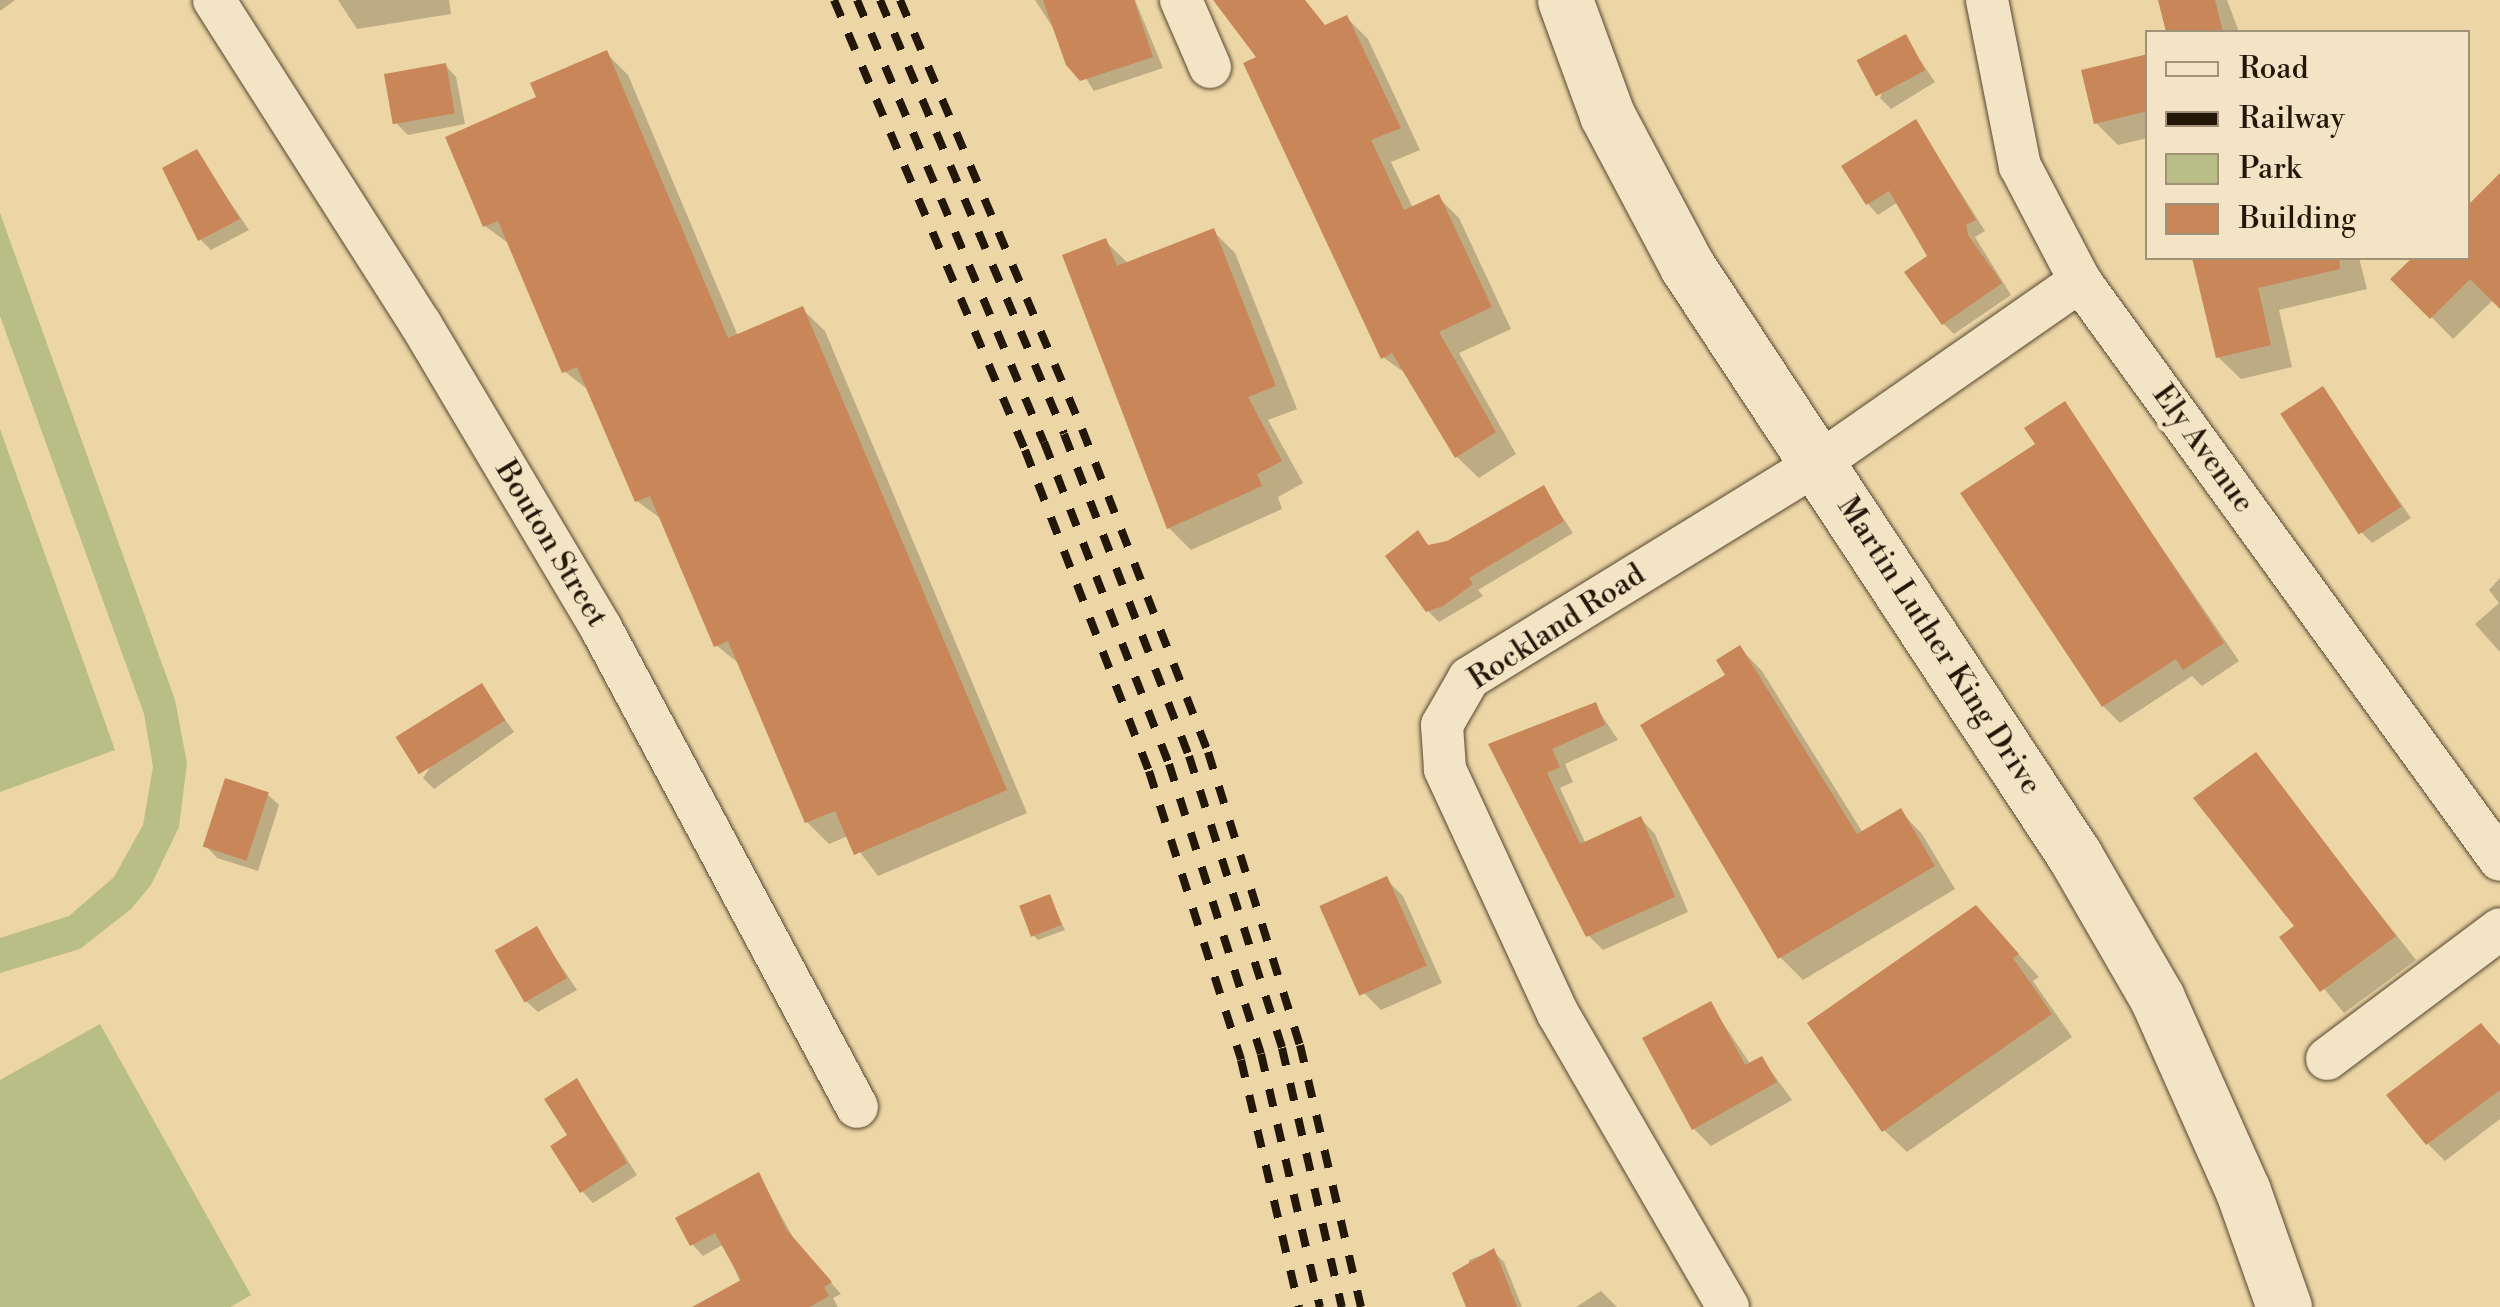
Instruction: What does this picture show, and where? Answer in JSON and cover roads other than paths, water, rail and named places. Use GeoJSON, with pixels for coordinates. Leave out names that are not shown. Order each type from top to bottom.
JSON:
{"type":"FeatureCollection","features":[{"type":"Feature","properties":{"kind":"main road","name":"Martin Luther King Drive"},"geometry":{"type":"LineString","coordinates":[[1566,0],[1607,114],[1688,266],[2075,856],[2158,998],[2243,1191],[2284,1307]]}},
{"type":"Feature","properties":{"kind":"street","name":"Bouton Street"},"geometry":{"type":"LineString","coordinates":[[214,0],[420,322],[601,628],[857,1107]]}},
{"type":"Feature","properties":{"kind":"street"},"geometry":{"type":"LineString","coordinates":[[1181,0],[1210,67]]}},
{"type":"Feature","properties":{"kind":"street","name":"Ely Avenue"},"geometry":{"type":"LineString","coordinates":[[1987,0],[2020,166],[2080,280],[2500,860]]}},
{"type":"Feature","properties":{"kind":"street","name":"Rockland Road"},"geometry":{"type":"LineString","coordinates":[[1728,1307],[1558,1014],[1445,769],[1442,725],[1469,678],[1820,462],[2080,280]]}},
{"type":"Feature","properties":{"kind":"street"},"geometry":{"type":"LineString","coordinates":[[2327,1059],[2500,929]]}},
{"type":"Feature","properties":{"kind":"railway"},"geometry":{"type":"LineString","coordinates":[[834,0],[1025,450],[1149,771],[1241,1060],[1299,1307]]}},
{"type":"Feature","properties":{"kind":"railway"},"geometry":{"type":"LineString","coordinates":[[857,0],[1044,442],[1169,764],[1261,1054],[1320,1307]]}},
{"type":"Feature","properties":{"kind":"railway"},"geometry":{"type":"LineString","coordinates":[[880,0],[1064,434],[1189,756],[1282,1048],[1342,1307]]}},
{"type":"Feature","properties":{"kind":"railway"},"geometry":{"type":"LineString","coordinates":[[900,0],[1082,429],[1208,752],[1300,1045],[1361,1307]]}}]}
